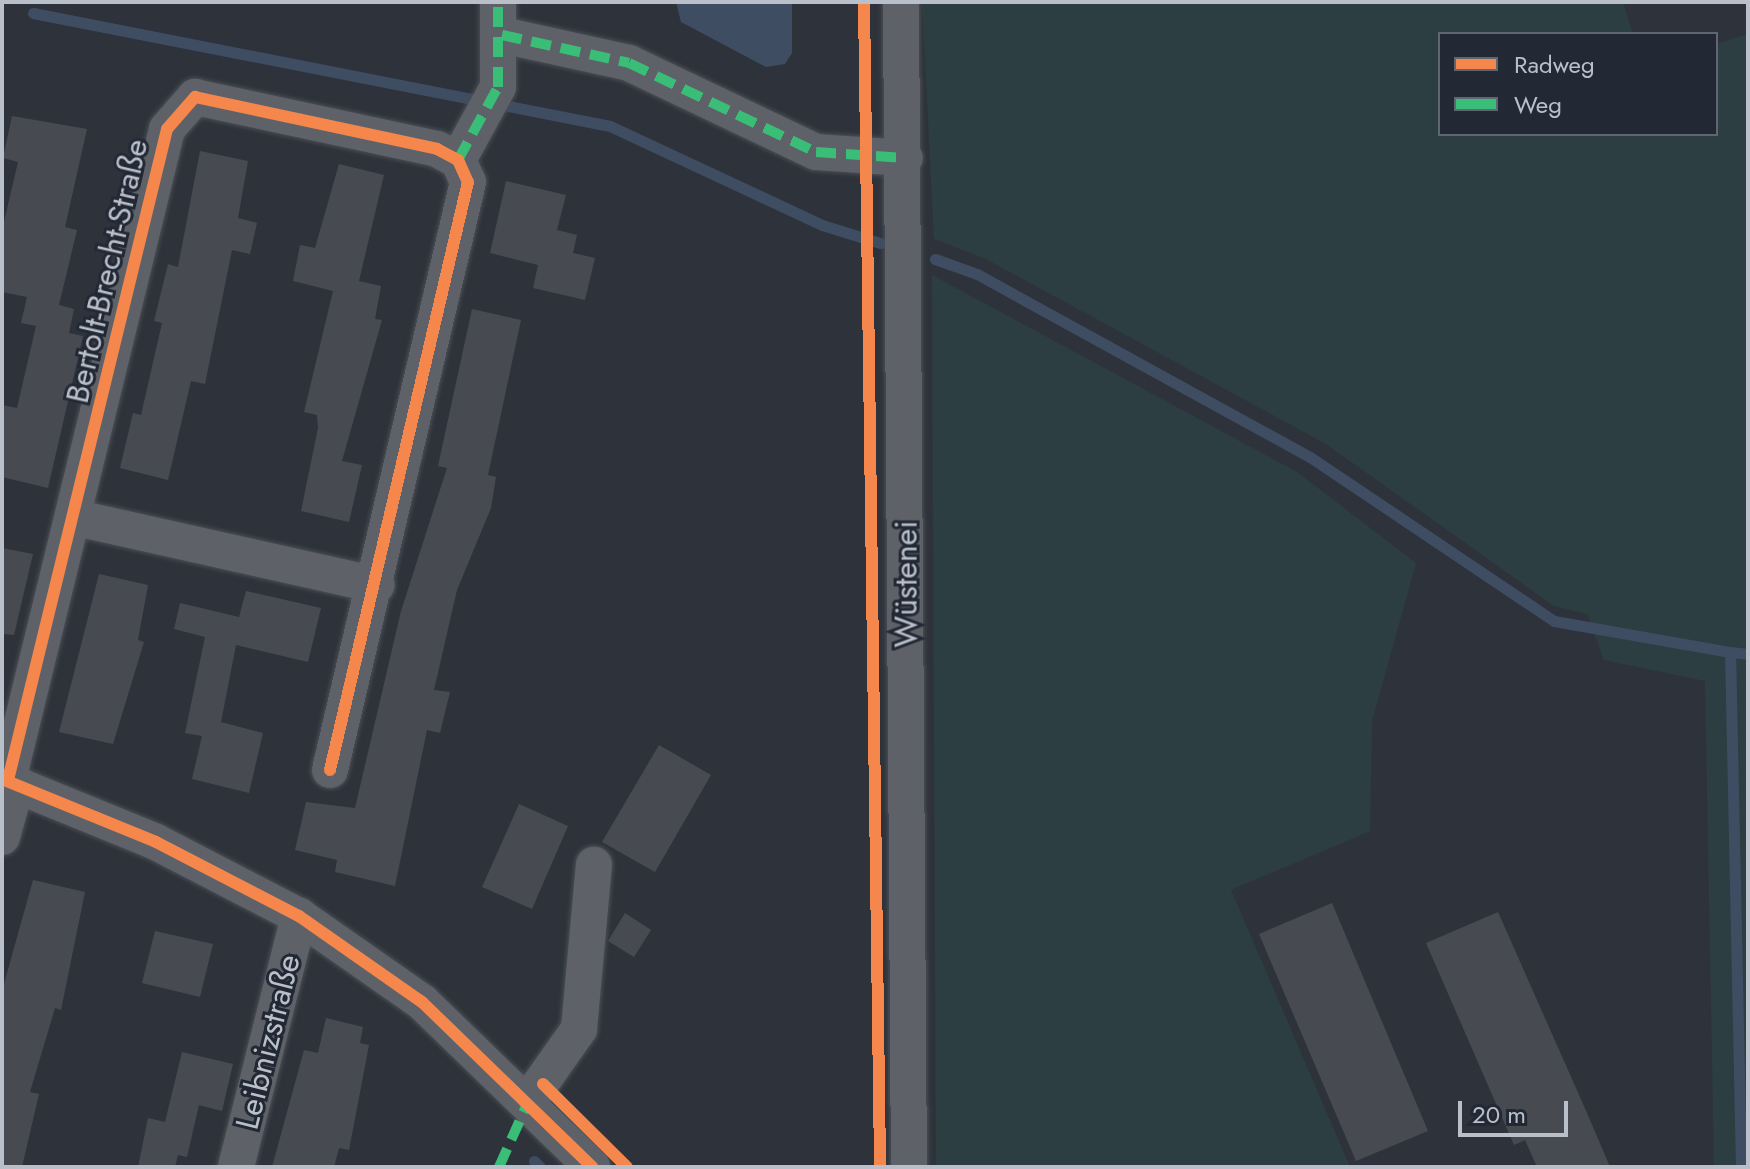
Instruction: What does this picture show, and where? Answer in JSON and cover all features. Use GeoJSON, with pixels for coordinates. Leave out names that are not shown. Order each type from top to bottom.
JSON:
{"type":"FeatureCollection","features":[{"type":"Feature","properties":{"kind":"street","name":"Wüstenei"},"geometry":{"type":"LineString","coordinates":[[901,2],[905,158],[909,1167]]}},
{"type":"Feature","properties":{"kind":"street"},"geometry":{"type":"LineString","coordinates":[[330,770],[377,585],[468,182],[458,160],[492,103],[500,18],[629,63],[816,152],[905,158]]}},
{"type":"Feature","properties":{"kind":"street","name":"Bertolt-Brecht-Straße"},"geometry":{"type":"LineString","coordinates":[[9,781],[77,518],[167,129],[184,103],[195,97],[458,160]]}},
{"type":"Feature","properties":{"kind":"street"},"geometry":{"type":"LineString","coordinates":[[77,518],[377,585]]}},
{"type":"Feature","properties":{"kind":"street"},"geometry":{"type":"LineString","coordinates":[[2,837],[9,781],[156,842],[299,916],[422,1002],[529,1100],[592,1167]]}},
{"type":"Feature","properties":{"kind":"street"},"geometry":{"type":"LineString","coordinates":[[529,1100],[579,1029],[594,865]]}},
{"type":"Feature","properties":{"kind":"street","name":"Leibnizstraße"},"geometry":{"type":"LineString","coordinates":[[236,1167],[299,916]]}},
{"type":"Feature","properties":{"kind":"shaded area"},"geometry":{"type":"Polygon","coordinates":[[[922,2],[1623,2],[1632,32],[1438,32],[1438,136],[1718,136],[1718,43],[1748,34],[1748,1167],[1714,1167],[1705,681],[1604,660],[1587,614],[1554,606],[1326,444],[986,259],[934,239],[922,2]]]}},
{"type":"Feature","properties":{"kind":"shaded area"},"geometry":{"type":"Polygon","coordinates":[[[932,275],[1297,472],[1416,563],[1372,721],[1370,831],[1231,890],[1350,1167],[936,1167],[932,275]]]}},
{"type":"Feature","properties":{"kind":"water"},"geometry":{"type":"Polygon","coordinates":[[[676,2],[792,2],[792,53],[785,64],[766,67],[681,22],[676,2]]]}},
{"type":"Feature","properties":{"kind":"building"},"geometry":{"type":"Polygon","coordinates":[[[12,116],[87,129],[65,227],[77,230],[59,305],[74,309],[69,333],[83,336],[48,488],[2,477],[2,405],[17,408],[36,326],[21,323],[27,297],[2,292],[2,230],[18,162],[3,158],[12,116]]]}},
{"type":"Feature","properties":{"kind":"building"},"geometry":{"type":"Polygon","coordinates":[[[200,151],[248,161],[238,218],[257,223],[250,254],[232,250],[205,384],[191,381],[168,480],[120,468],[133,413],[141,415],[162,323],[154,321],[168,264],[178,267],[200,151]]]}},
{"type":"Feature","properties":{"kind":"building"},"geometry":{"type":"Polygon","coordinates":[[[339,164],[384,175],[359,281],[381,286],[375,319],[382,320],[342,461],[362,465],[349,522],[301,511],[318,428],[317,415],[304,412],[333,291],[293,281],[300,245],[315,248],[339,164]]]}},
{"type":"Feature","properties":{"kind":"building"},"geometry":{"type":"Polygon","coordinates":[[[506,181],[566,195],[557,230],[577,235],[573,253],[595,258],[585,300],[533,288],[538,265],[490,253],[506,181]]]}},
{"type":"Feature","properties":{"kind":"building"},"geometry":{"type":"Polygon","coordinates":[[[472,309],[521,320],[488,475],[496,477],[491,508],[457,590],[434,690],[450,692],[440,733],[427,730],[395,886],[335,872],[337,860],[295,850],[306,802],[355,808],[401,611],[447,468],[438,466],[472,309]]]}},
{"type":"Feature","properties":{"kind":"building"},"geometry":{"type":"Polygon","coordinates":[[[2,548],[33,554],[14,635],[2,634],[2,548]]]}},
{"type":"Feature","properties":{"kind":"building"},"geometry":{"type":"Polygon","coordinates":[[[99,574],[148,585],[138,640],[144,642],[113,744],[59,732],[99,574]]]}},
{"type":"Feature","properties":{"kind":"building"},"geometry":{"type":"Polygon","coordinates":[[[246,591],[321,608],[308,662],[236,645],[221,722],[263,733],[249,793],[192,779],[202,736],[185,733],[205,637],[174,629],[180,603],[239,617],[246,591]]]}},
{"type":"Feature","properties":{"kind":"building"},"geometry":{"type":"Polygon","coordinates":[[[659,745],[711,775],[655,872],[602,842],[659,745]]]}},
{"type":"Feature","properties":{"kind":"building"},"geometry":{"type":"Polygon","coordinates":[[[519,804],[568,826],[532,909],[482,887],[519,804]]]}},
{"type":"Feature","properties":{"kind":"building"},"geometry":{"type":"Polygon","coordinates":[[[33,880],[85,892],[61,1010],[55,1008],[30,1092],[39,1094],[22,1167],[2,1167],[2,991],[33,880]]]}},
{"type":"Feature","properties":{"kind":"building"},"geometry":{"type":"Polygon","coordinates":[[[1332,903],[1428,1131],[1356,1161],[1259,934],[1332,903]]]}},
{"type":"Feature","properties":{"kind":"building"},"geometry":{"type":"Polygon","coordinates":[[[1498,912],[1610,1167],[1537,1167],[1525,1140],[1514,1145],[1426,943],[1498,912]]]}},
{"type":"Feature","properties":{"kind":"building"},"geometry":{"type":"Polygon","coordinates":[[[625,913],[651,930],[634,957],[608,941],[625,913]]]}},
{"type":"Feature","properties":{"kind":"building"},"geometry":{"type":"Polygon","coordinates":[[[155,931],[213,944],[200,997],[142,983],[155,931]]]}},
{"type":"Feature","properties":{"kind":"building"},"geometry":{"type":"Polygon","coordinates":[[[326,1018],[363,1027],[360,1043],[369,1045],[349,1150],[339,1148],[334,1167],[272,1167],[304,1050],[318,1053],[326,1018]]]}},
{"type":"Feature","properties":{"kind":"building"},"geometry":{"type":"Polygon","coordinates":[[[182,1052],[233,1064],[222,1111],[199,1105],[187,1157],[178,1155],[175,1167],[138,1167],[148,1118],[165,1122],[182,1052]]]}},
{"type":"Feature","properties":{"kind":"waterway"},"geometry":{"type":"LineString","coordinates":[[33,13],[610,126],[822,225],[880,243]]}},
{"type":"Feature","properties":{"kind":"waterway"},"geometry":{"type":"LineString","coordinates":[[935,259],[977,274],[1310,457],[1554,621],[1730,652]]}},
{"type":"Feature","properties":{"kind":"waterway"},"geometry":{"type":"LineString","coordinates":[[1741,1167],[1730,652],[1748,654]]}},
{"type":"Feature","properties":{"kind":"waterway"},"geometry":{"type":"LineString","coordinates":[[534,1161],[540,1167]]}},
{"type":"Feature","properties":{"kind":"marked path"},"geometry":{"type":"LineString","coordinates":[[458,160],[498,87],[498,2]]}},
{"type":"Feature","properties":{"kind":"marked path"},"geometry":{"type":"LineString","coordinates":[[502,35],[629,63],[816,152],[905,158]]}},
{"type":"Feature","properties":{"kind":"marked path"},"geometry":{"type":"LineString","coordinates":[[499,1167],[529,1100]]}},
{"type":"Feature","properties":{"kind":"cycle path"},"geometry":{"type":"LineString","coordinates":[[864,2],[880,1167]]}},
{"type":"Feature","properties":{"kind":"cycle path"},"geometry":{"type":"LineString","coordinates":[[8,780],[167,129],[195,97],[437,149],[458,160],[468,182],[330,770]]}},
{"type":"Feature","properties":{"kind":"cycle path"},"geometry":{"type":"LineString","coordinates":[[2,779],[156,842],[299,916],[422,1002],[592,1167]]}},
{"type":"Feature","properties":{"kind":"cycle path"},"geometry":{"type":"LineString","coordinates":[[543,1084],[627,1167]]}}]}
